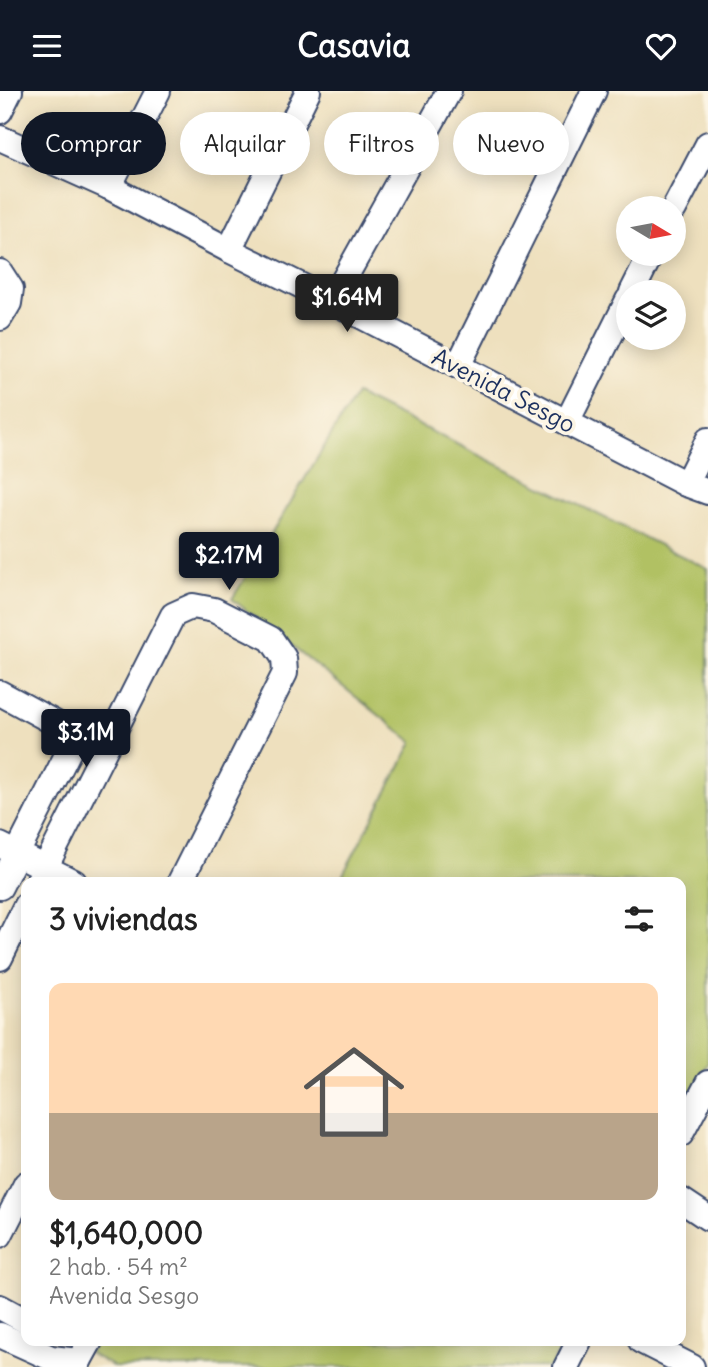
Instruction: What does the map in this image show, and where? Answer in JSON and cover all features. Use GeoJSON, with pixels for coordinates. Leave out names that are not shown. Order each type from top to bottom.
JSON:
{"type":"FeatureCollection","features":[{"type":"Feature","properties":{"kind":"street"},"geometry":{"type":"LineString","coordinates":[[0,111],[10,91]]}},
{"type":"Feature","properties":{"kind":"street"},"geometry":{"type":"LineString","coordinates":[[109,187],[158,91]]}},
{"type":"Feature","properties":{"kind":"street"},"geometry":{"type":"LineString","coordinates":[[229,250],[309,91]]}},
{"type":"Feature","properties":{"kind":"street"},"geometry":{"type":"LineString","coordinates":[[332,301],[449,91]]}},
{"type":"Feature","properties":{"kind":"street"},"geometry":{"type":"LineString","coordinates":[[458,366],[594,91]]}},
{"type":"Feature","properties":{"kind":"street","name":"Avenida Sesgo"},"geometry":{"type":"LineString","coordinates":[[0,138],[109,187],[697,488]]}},
{"type":"Feature","properties":{"kind":"street"},"geometry":{"type":"LineString","coordinates":[[680,196],[702,153]]}},
{"type":"Feature","properties":{"kind":"street"},"geometry":{"type":"LineString","coordinates":[[0,272],[11,289],[9,303],[0,318]]}},
{"type":"Feature","properties":{"kind":"street"},"geometry":{"type":"LineString","coordinates":[[567,422],[616,324]]}},
{"type":"Feature","properties":{"kind":"street"},"geometry":{"type":"LineString","coordinates":[[697,488],[708,440]]}},
{"type":"Feature","properties":{"kind":"street"},"geometry":{"type":"LineString","coordinates":[[8,849],[41,874],[173,615],[192,606],[214,610],[271,639],[284,658],[285,673],[183,877]]}},
{"type":"Feature","properties":{"kind":"street"},"geometry":{"type":"LineString","coordinates":[[0,693],[57,723],[72,736],[70,750],[8,849],[0,887]]}},
{"type":"Feature","properties":{"kind":"street"},"geometry":{"type":"LineString","coordinates":[[0,958],[21,915]]}},
{"type":"Feature","properties":{"kind":"street"},"geometry":{"type":"LineString","coordinates":[[686,1125],[708,1083]]}},
{"type":"Feature","properties":{"kind":"street"},"geometry":{"type":"LineString","coordinates":[[0,1235],[21,1194]]}},
{"type":"Feature","properties":{"kind":"street"},"geometry":{"type":"LineString","coordinates":[[686,1203],[708,1218]]}},
{"type":"Feature","properties":{"kind":"street"},"geometry":{"type":"LineString","coordinates":[[0,1307],[21,1318]]}},
{"type":"Feature","properties":{"kind":"street"},"geometry":{"type":"LineString","coordinates":[[0,1335],[21,1345]]}},
{"type":"Feature","properties":{"kind":"street"},"geometry":{"type":"LineString","coordinates":[[23,1346],[51,1359],[86,1356]]}},
{"type":"Feature","properties":{"kind":"street"},"geometry":{"type":"LineString","coordinates":[[69,1346],[86,1356]]}},
{"type":"Feature","properties":{"kind":"street"},"geometry":{"type":"LineString","coordinates":[[566,1367],[576,1346]]}},
{"type":"Feature","properties":{"kind":"street"},"geometry":{"type":"LineString","coordinates":[[651,1346],[692,1367]]}},
{"type":"Feature","properties":{"kind":"green space"},"geometry":{"type":"Polygon","coordinates":[[[356,394],[708,569],[708,1063],[686,1106],[686,877],[342,877],[413,742],[232,599],[356,394]]]}},
{"type":"Feature","properties":{"kind":"green space"},"geometry":{"type":"Polygon","coordinates":[[[93,1346],[562,1346],[551,1367],[114,1367],[89,1353],[93,1346]]]}}]}
